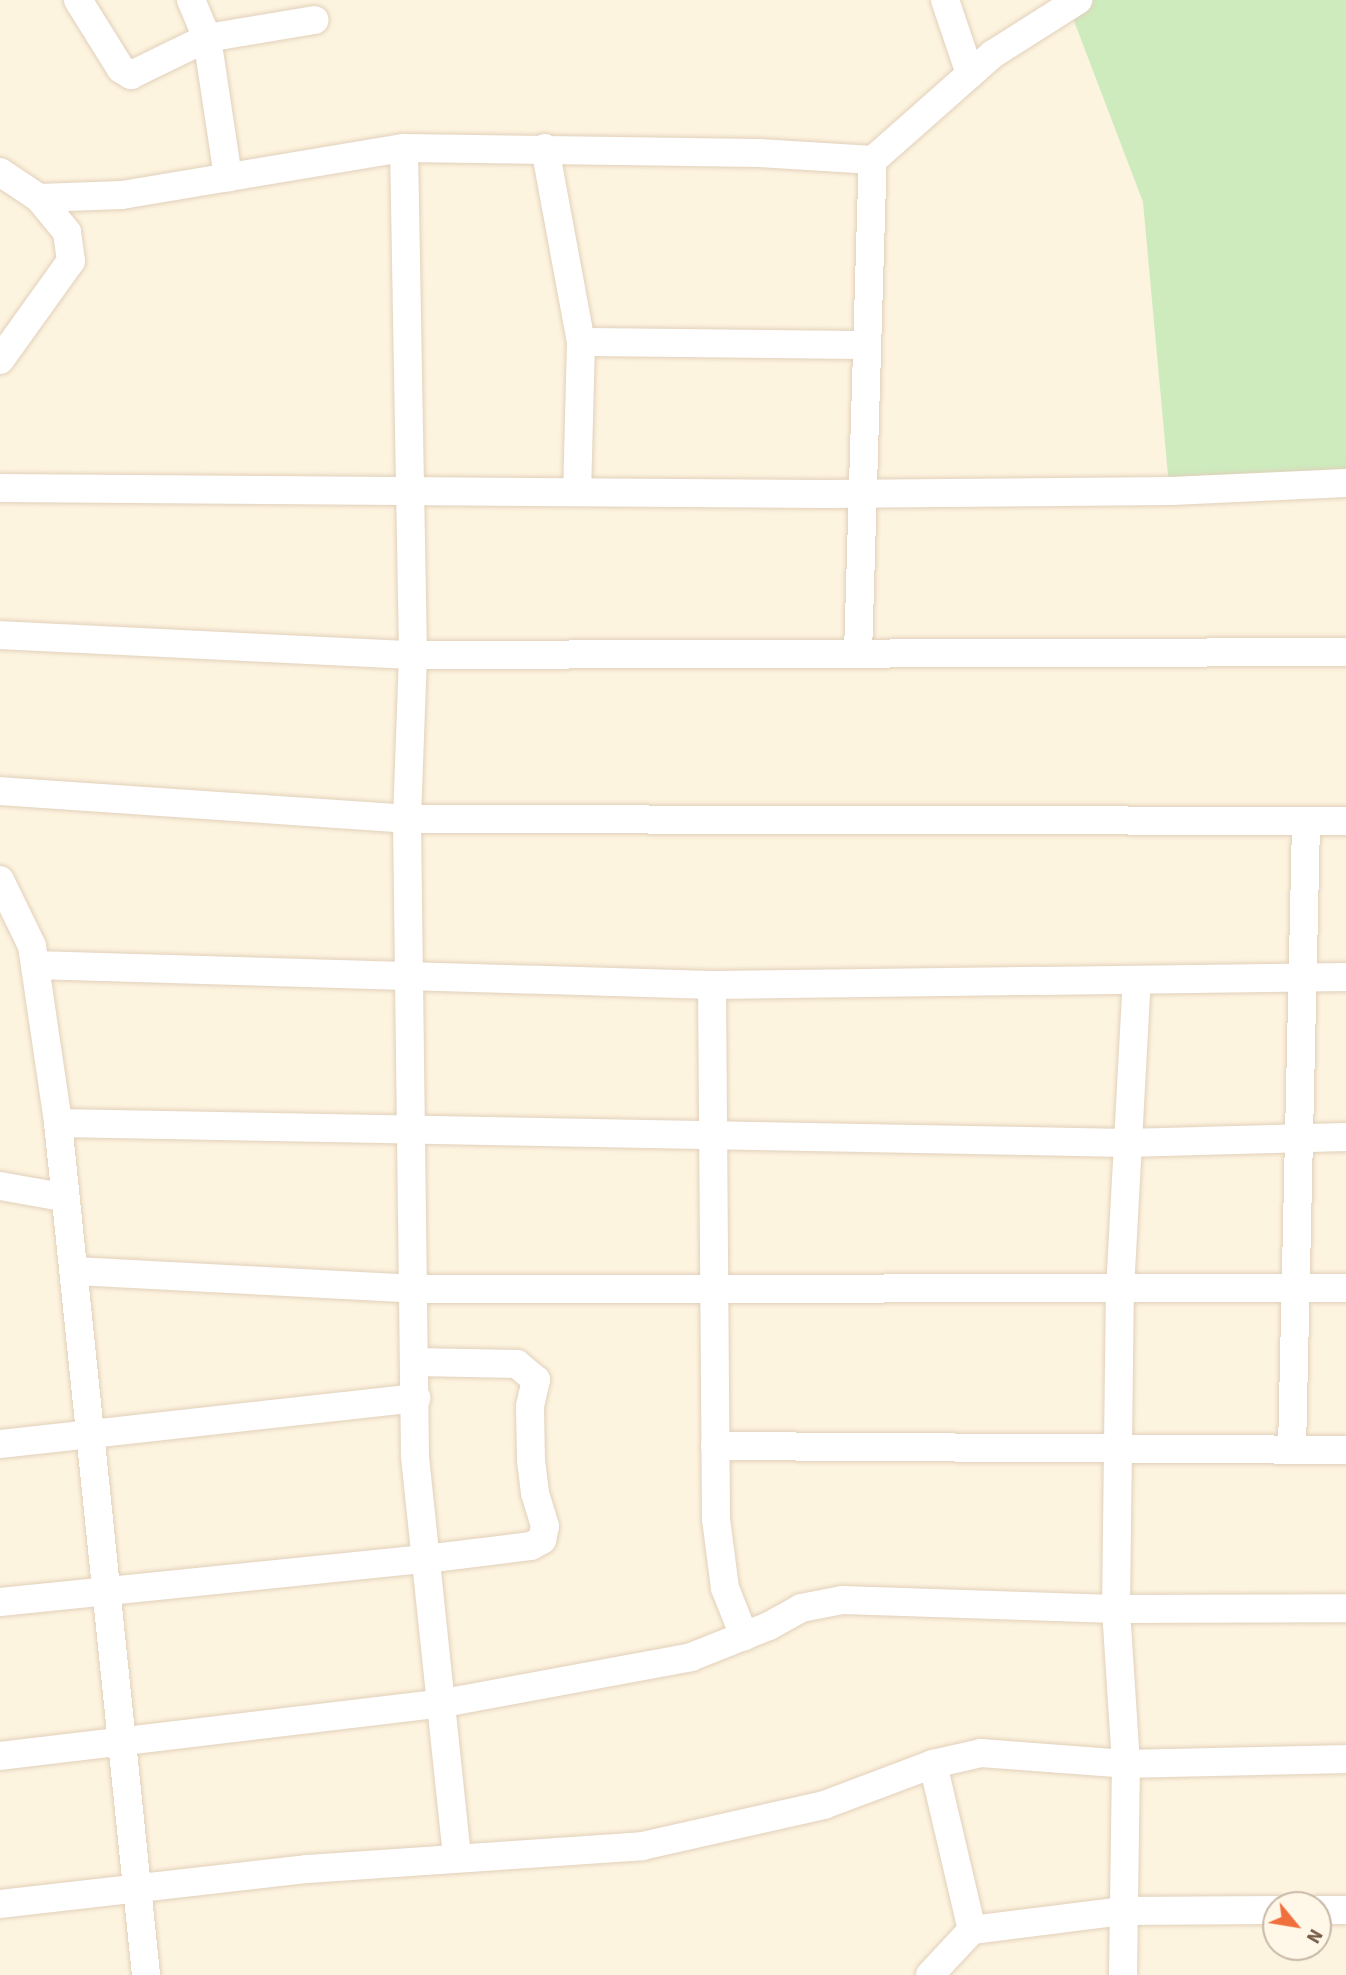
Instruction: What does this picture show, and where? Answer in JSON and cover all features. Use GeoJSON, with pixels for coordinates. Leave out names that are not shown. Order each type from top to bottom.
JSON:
{"type":"FeatureCollection","features":[{"type":"Feature","properties":{"kind":"street"},"geometry":{"type":"LineString","coordinates":[[78,0],[121,69],[131,75],[207,38],[314,20]]}},
{"type":"Feature","properties":{"kind":"street"},"geometry":{"type":"LineString","coordinates":[[191,0],[207,38],[228,177]]}},
{"type":"Feature","properties":{"kind":"street"},"geometry":{"type":"LineString","coordinates":[[945,0],[970,74]]}},
{"type":"Feature","properties":{"kind":"street"},"geometry":{"type":"LineString","coordinates":[[38,198],[122,195],[404,148],[545,148],[873,160],[970,74],[1078,0]]}},
{"type":"Feature","properties":{"kind":"street"},"geometry":{"type":"LineString","coordinates":[[404,148],[414,655],[407,819],[416,1289],[415,1457],[444,1703],[457,1856]]}},
{"type":"Feature","properties":{"kind":"street"},"geometry":{"type":"LineString","coordinates":[[545,148],[581,342],[577,490]]}},
{"type":"Feature","properties":{"kind":"street"},"geometry":{"type":"LineString","coordinates":[[858,654],[873,160]]}},
{"type":"Feature","properties":{"kind":"street"},"geometry":{"type":"LineString","coordinates":[[0,172],[38,198],[67,232],[71,261],[0,360]]}},
{"type":"Feature","properties":{"kind":"street"},"geometry":{"type":"LineString","coordinates":[[581,342],[867,345]]}},
{"type":"Feature","properties":{"kind":"street"},"geometry":{"type":"LineString","coordinates":[[0,488],[862,493],[1172,491],[1346,483]]}},
{"type":"Feature","properties":{"kind":"street"},"geometry":{"type":"LineString","coordinates":[[0,635],[414,655],[1346,652]]}},
{"type":"Feature","properties":{"kind":"street"},"geometry":{"type":"LineString","coordinates":[[0,791],[407,819],[1346,821]]}},
{"type":"Feature","properties":{"kind":"street"},"geometry":{"type":"LineString","coordinates":[[1292,1450],[1306,821]]}},
{"type":"Feature","properties":{"kind":"street"},"geometry":{"type":"LineString","coordinates":[[0,880],[32,946],[58,1123],[62,1197],[75,1271],[95,1516],[108,1588],[119,1740],[146,1975]]}},
{"type":"Feature","properties":{"kind":"street"},"geometry":{"type":"LineString","coordinates":[[35,965],[408,972],[712,985],[1346,977]]}},
{"type":"Feature","properties":{"kind":"street"},"geometry":{"type":"LineString","coordinates":[[1123,1975],[1126,1764],[1116,1609],[1119,1290],[1136,981]]}},
{"type":"Feature","properties":{"kind":"street"},"geometry":{"type":"LineString","coordinates":[[712,985],[716,1518],[725,1588],[744,1636]]}},
{"type":"Feature","properties":{"kind":"street"},"geometry":{"type":"LineString","coordinates":[[58,1123],[1126,1143],[1346,1137]]}},
{"type":"Feature","properties":{"kind":"street"},"geometry":{"type":"LineString","coordinates":[[0,1186],[62,1197]]}},
{"type":"Feature","properties":{"kind":"street"},"geometry":{"type":"LineString","coordinates":[[75,1271],[416,1289],[1346,1288]]}},
{"type":"Feature","properties":{"kind":"street"},"geometry":{"type":"LineString","coordinates":[[0,1602],[108,1588],[425,1559],[531,1546],[542,1540],[545,1526],[534,1493],[531,1460],[530,1406],[536,1380],[517,1364],[416,1363]]}},
{"type":"Feature","properties":{"kind":"street"},"geometry":{"type":"LineString","coordinates":[[0,1444],[88,1431],[416,1398]]}},
{"type":"Feature","properties":{"kind":"street"},"geometry":{"type":"LineString","coordinates":[[715,1446],[1346,1450]]}},
{"type":"Feature","properties":{"kind":"street"},"geometry":{"type":"LineString","coordinates":[[0,1756],[444,1703],[691,1657],[744,1636],[801,1608],[842,1600],[1116,1609],[1346,1608]]}},
{"type":"Feature","properties":{"kind":"street"},"geometry":{"type":"LineString","coordinates":[[0,1904],[457,1856],[642,1846],[824,1805],[933,1764],[981,1753],[1126,1764],[1346,1759]]}},
{"type":"Feature","properties":{"kind":"street"},"geometry":{"type":"LineString","coordinates":[[933,1764],[972,1930]]}},
{"type":"Feature","properties":{"kind":"street"},"geometry":{"type":"LineString","coordinates":[[930,1975],[972,1930],[1122,1912],[1262,1910]]}},
{"type":"Feature","properties":{"kind":"green space"},"geometry":{"type":"Polygon","coordinates":[[[1066,0],[1346,0],[1346,483],[1170,497],[1143,202],[1066,0]]]}}]}
